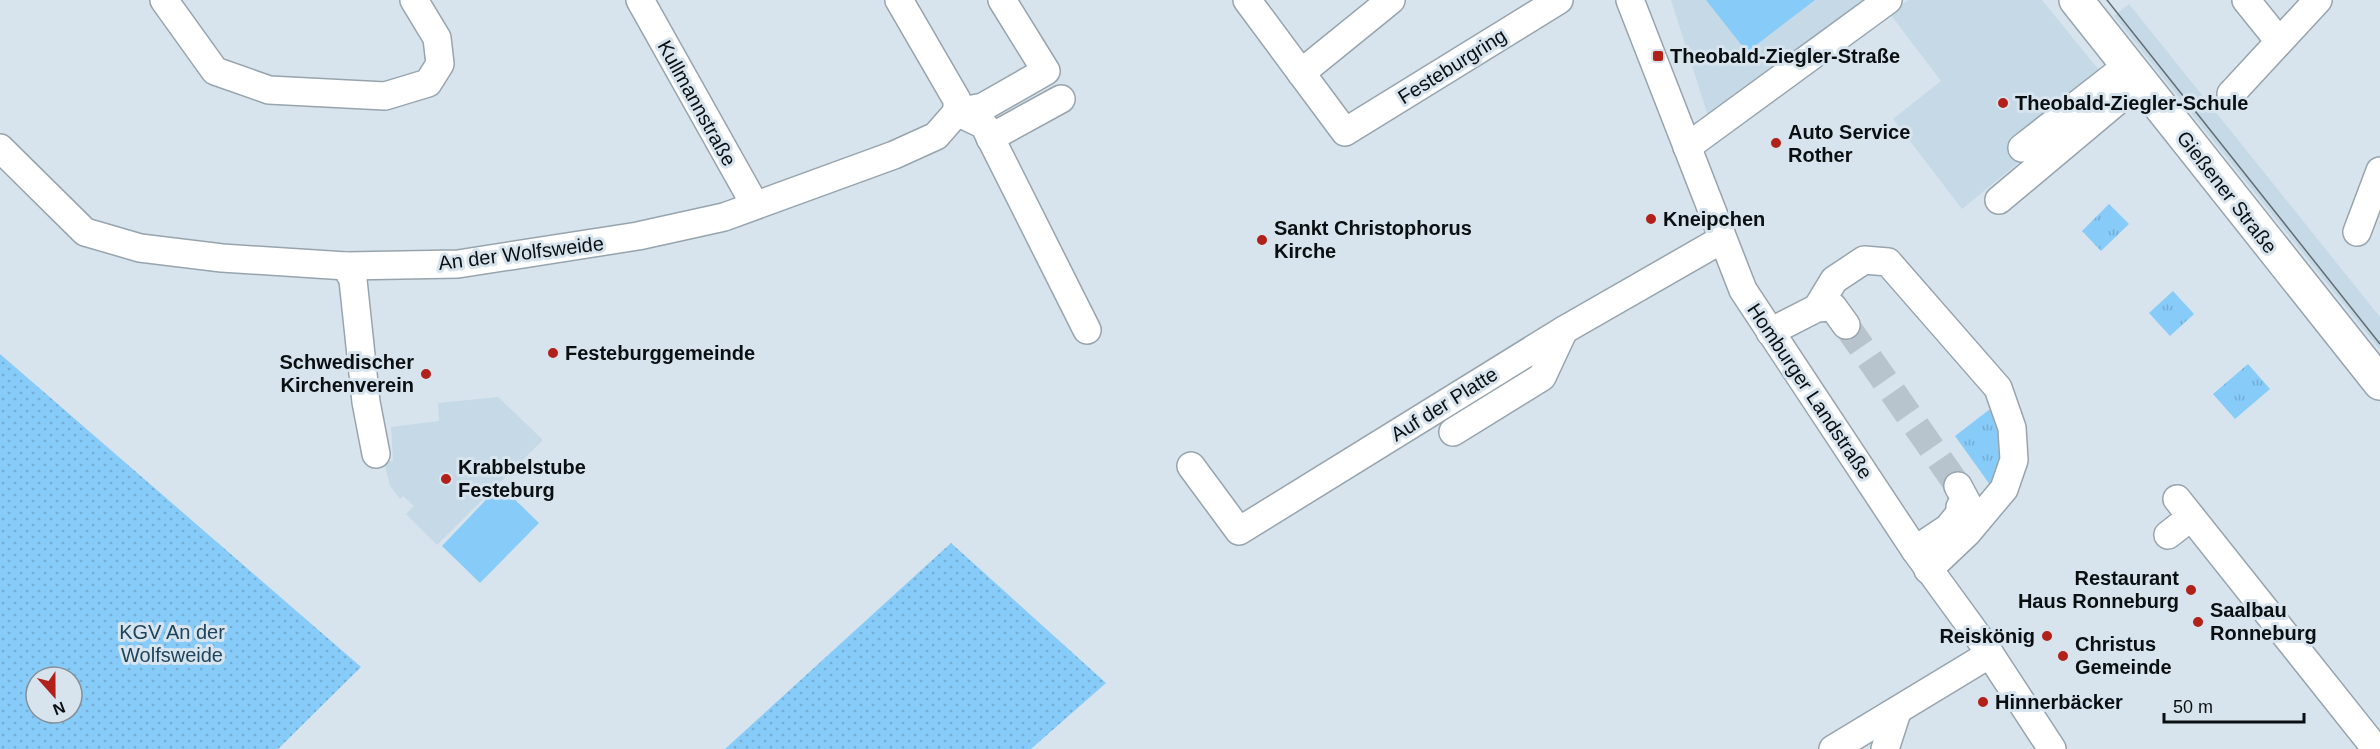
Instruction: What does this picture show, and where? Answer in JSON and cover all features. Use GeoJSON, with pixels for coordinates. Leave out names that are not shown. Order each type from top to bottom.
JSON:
{"type":"FeatureCollection","features":[{"type":"Feature","properties":{"kind":"main road","name":"Gießener Straße"},"geometry":{"type":"LineString","coordinates":[[2076,0],[2380,383]]}},
{"type":"Feature","properties":{"kind":"street"},"geometry":{"type":"LineString","coordinates":[[164,0],[215,71],[268,90],[385,96],[428,83],[441,64],[437,38],[414,0]]}},
{"type":"Feature","properties":{"kind":"street","name":"Kullmannstraße"},"geometry":{"type":"LineString","coordinates":[[640,0],[755,205]]}},
{"type":"Feature","properties":{"kind":"street"},"geometry":{"type":"LineString","coordinates":[[899,0],[957,100],[957,112]]}},
{"type":"Feature","properties":{"kind":"street"},"geometry":{"type":"LineString","coordinates":[[957,112],[983,107],[1046,71],[1002,0]]}},
{"type":"Feature","properties":{"kind":"street"},"geometry":{"type":"LineString","coordinates":[[1247,0],[1301,73],[1391,0]]}},
{"type":"Feature","properties":{"kind":"street","name":"Festeburgring"},"geometry":{"type":"LineString","coordinates":[[1301,73],[1345,132],[1559,0]]}},
{"type":"Feature","properties":{"kind":"street","name":"Homburger Landstraße"},"geometry":{"type":"LineString","coordinates":[[1630,0],[1721,240],[1743,290],[1837,429],[1921,560],[1990,654],[2052,749]]}},
{"type":"Feature","properties":{"kind":"street"},"geometry":{"type":"LineString","coordinates":[[1687,147],[1888,0]]}},
{"type":"Feature","properties":{"kind":"street"},"geometry":{"type":"LineString","coordinates":[[2246,0],[2279,41]]}},
{"type":"Feature","properties":{"kind":"street"},"geometry":{"type":"LineString","coordinates":[[2231,94],[2318,0]]}},
{"type":"Feature","properties":{"kind":"street"},"geometry":{"type":"LineString","coordinates":[[2022,148],[2134,73]]}},
{"type":"Feature","properties":{"kind":"street"},"geometry":{"type":"LineString","coordinates":[[1999,200],[2134,73]]}},
{"type":"Feature","properties":{"kind":"street"},"geometry":{"type":"LineString","coordinates":[[990,138],[1061,99]]}},
{"type":"Feature","properties":{"kind":"street"},"geometry":{"type":"LineString","coordinates":[[957,112],[984,124],[1087,330]]}},
{"type":"Feature","properties":{"kind":"street","name":"An der Wolfsweide"},"geometry":{"type":"LineString","coordinates":[[5,163],[85,232],[140,249],[222,258],[346,266],[458,264],[638,236],[723,217],[894,155],[936,136],[957,112]]}},
{"type":"Feature","properties":{"kind":"street"},"geometry":{"type":"LineString","coordinates":[[2357,232],[2380,171]]}},
{"type":"Feature","properties":{"kind":"street","name":"Auf der Platte"},"geometry":{"type":"LineString","coordinates":[[1191,466],[1239,531],[1564,330],[1721,240]]}},
{"type":"Feature","properties":{"kind":"street"},"geometry":{"type":"LineString","coordinates":[[1817,308],[1834,280],[1864,260],[1888,262],[1998,388],[2012,428],[2014,460],[2004,489],[1967,533],[1921,560]]}},
{"type":"Feature","properties":{"kind":"street"},"geometry":{"type":"LineString","coordinates":[[346,266],[353,280],[366,402],[376,454]]}},
{"type":"Feature","properties":{"kind":"street"},"geometry":{"type":"LineString","coordinates":[[1833,307],[1842,327],[1814,317],[1772,335],[1817,308],[1833,307]]}},
{"type":"Feature","properties":{"kind":"street"},"geometry":{"type":"LineString","coordinates":[[1453,432],[1542,377],[1564,330]]}},
{"type":"Feature","properties":{"kind":"street"},"geometry":{"type":"LineString","coordinates":[[1921,560],[1961,530],[1972,512],[1956,487]]}},
{"type":"Feature","properties":{"kind":"street"},"geometry":{"type":"LineString","coordinates":[[2168,535],[2184,508],[2376,749]]}},
{"type":"Feature","properties":{"kind":"street"},"geometry":{"type":"LineString","coordinates":[[1833,749],[1990,654]]}},
{"type":"Feature","properties":{"kind":"street"},"geometry":{"type":"LineString","coordinates":[[1885,749],[1897,712]]}},
{"type":"Feature","properties":{"kind":"shaded area"},"geometry":{"type":"Polygon","coordinates":[[[1671,0],[1870,0],[1710,122],[1671,0]]]}},
{"type":"Feature","properties":{"kind":"shaded area","name":"Theobald-Ziegler-Schule"},"geometry":{"type":"Polygon","coordinates":[[[1908,0],[2042,0],[2112,86],[1962,209],[1893,119],[1941,81],[1890,14],[1908,0]]]}},
{"type":"Feature","properties":{"kind":"shaded area"},"geometry":{"type":"Polygon","coordinates":[[[2129,4],[2380,317],[2380,350],[2114,16],[2129,4]]]}},
{"type":"Feature","properties":{"kind":"shaded area","name":"Krabbelstube Festeburg"},"geometry":{"type":"Polygon","coordinates":[[[498,397],[543,440],[437,545],[406,514],[414,506],[403,496],[400,499],[390,486],[384,461],[393,461],[391,427],[439,421],[438,403],[498,397]]]}},
{"type":"Feature","properties":{"kind":"green space"},"geometry":{"type":"Polygon","coordinates":[[[1706,0],[1815,0],[1747,52],[1706,0]]]}},
{"type":"Feature","properties":{"kind":"green space"},"geometry":{"type":"Polygon","coordinates":[[[2109,204],[2129,224],[2101,251],[2082,231],[2109,204]]]}},
{"type":"Feature","properties":{"kind":"green space"},"geometry":{"type":"Polygon","coordinates":[[[2173,291],[2194,314],[2170,336],[2149,313],[2173,291]]]}},
{"type":"Feature","properties":{"kind":"green space","name":"KGV An der Wolfsweide"},"geometry":{"type":"Polygon","coordinates":[[[0,354],[361,667],[278,749],[0,749],[0,354]]]}},
{"type":"Feature","properties":{"kind":"green space"},"geometry":{"type":"Polygon","coordinates":[[[2248,364],[2270,389],[2235,419],[2213,394],[2248,364]]]}},
{"type":"Feature","properties":{"kind":"green space"},"geometry":{"type":"Polygon","coordinates":[[[1994,406],[2006,452],[1993,489],[1955,436],[1994,406]]]}},
{"type":"Feature","properties":{"kind":"green space"},"geometry":{"type":"Polygon","coordinates":[[[500,485],[539,523],[480,583],[442,546],[500,485]]]}},
{"type":"Feature","properties":{"kind":"green space"},"geometry":{"type":"Polygon","coordinates":[[[951,543],[1106,683],[1031,749],[725,749],[951,543]]]}},
{"type":"Feature","properties":{"kind":"tunnel"},"geometry":{"type":"LineString","coordinates":[[1846,325],[1958,486]]}},
{"type":"Feature","properties":{"kind":"tram line"},"geometry":{"type":"LineString","coordinates":[[2107,0],[2380,344]]}},
{"type":"Feature","properties":{"kind":"place","name":"Theobald-Ziegler-Straße"},"geometry":{"type":"Point","coordinates":[1658,56]}},
{"type":"Feature","properties":{"kind":"place","name":"Theobald-Ziegler-Schule"},"geometry":{"type":"Point","coordinates":[2003,103]}},
{"type":"Feature","properties":{"kind":"place","name":"Auto Service Rother"},"geometry":{"type":"Point","coordinates":[1776,143]}},
{"type":"Feature","properties":{"kind":"place","name":"Kneipchen"},"geometry":{"type":"Point","coordinates":[1651,219]}},
{"type":"Feature","properties":{"kind":"place","name":"Sankt Christophorus Kirche"},"geometry":{"type":"Point","coordinates":[1262,240]}},
{"type":"Feature","properties":{"kind":"place","name":"Festeburggemeinde"},"geometry":{"type":"Point","coordinates":[553,353]}},
{"type":"Feature","properties":{"kind":"place","name":"Schwedischer Kirchenverein"},"geometry":{"type":"Point","coordinates":[426,374]}},
{"type":"Feature","properties":{"kind":"place","name":"Krabbelstube Festeburg"},"geometry":{"type":"Point","coordinates":[446,479]}},
{"type":"Feature","properties":{"kind":"place","name":"Restaurant Haus Ronneburg"},"geometry":{"type":"Point","coordinates":[2191,590]}},
{"type":"Feature","properties":{"kind":"place","name":"Saalbau Ronneburg"},"geometry":{"type":"Point","coordinates":[2198,622]}},
{"type":"Feature","properties":{"kind":"place","name":"Reiskönig"},"geometry":{"type":"Point","coordinates":[2047,636]}},
{"type":"Feature","properties":{"kind":"place","name":"Christus Gemeinde"},"geometry":{"type":"Point","coordinates":[2063,656]}},
{"type":"Feature","properties":{"kind":"place","name":"Hinnerbäcker"},"geometry":{"type":"Point","coordinates":[1983,702]}}]}
